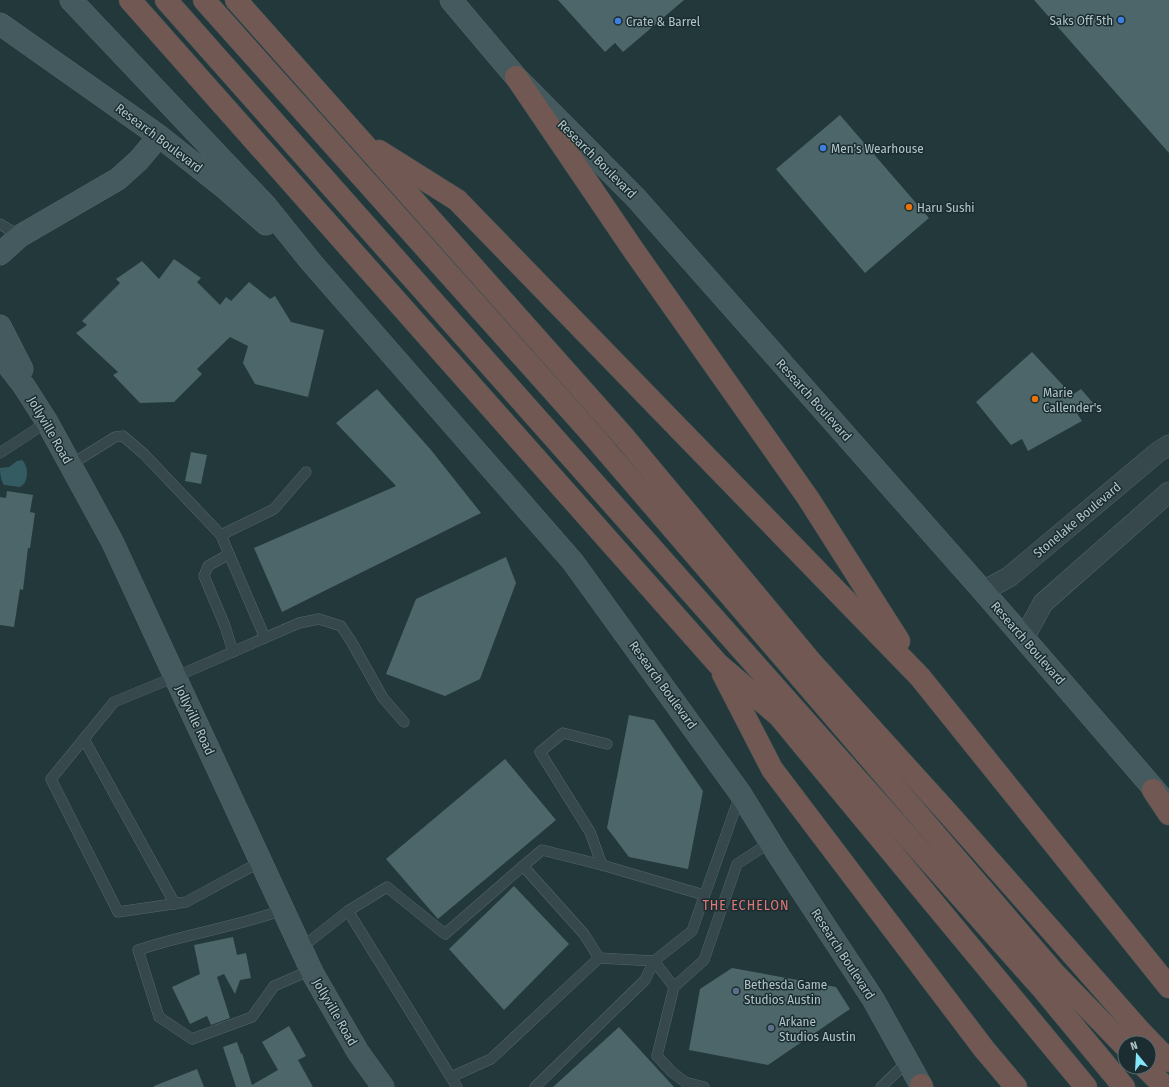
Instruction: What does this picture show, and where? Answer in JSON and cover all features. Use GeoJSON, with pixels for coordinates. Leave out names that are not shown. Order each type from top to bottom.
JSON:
{"type":"FeatureCollection","features":[{"type":"Feature","properties":{"kind":"highway"},"geometry":{"type":"LineString","coordinates":[[130,0],[718,664],[779,716],[1086,1087]]}},
{"type":"Feature","properties":{"kind":"highway"},"geometry":{"type":"LineString","coordinates":[[166,0],[1048,981],[1124,1087]]}},
{"type":"Feature","properties":{"kind":"highway"},"geometry":{"type":"LineString","coordinates":[[204,0],[590,432],[1136,1087]]}},
{"type":"Feature","properties":{"kind":"highway"},"geometry":{"type":"LineString","coordinates":[[236,0],[625,438],[812,663],[1169,1061]]}},
{"type":"Feature","properties":{"kind":"highway"},"geometry":{"type":"LineString","coordinates":[[516,77],[627,242],[808,498],[863,583],[920,676]]}},
{"type":"Feature","properties":{"kind":"highway"},"geometry":{"type":"LineString","coordinates":[[358,137],[457,200],[920,676],[1169,987]]}},
{"type":"Feature","properties":{"kind":"highway"},"geometry":{"type":"LineString","coordinates":[[718,664],[772,769],[984,1049],[1016,1087]]}},
{"type":"Feature","properties":{"kind":"highway"},"geometry":{"type":"LineString","coordinates":[[1153,790],[1169,814]]}},
{"type":"Feature","properties":{"kind":"highway"},"geometry":{"type":"LineString","coordinates":[[1048,981],[1121,1035]]}},
{"type":"Feature","properties":{"kind":"highway"},"geometry":{"type":"LineString","coordinates":[[1048,981],[1117,1039]]}},
{"type":"Feature","properties":{"kind":"highway"},"geometry":{"type":"LineString","coordinates":[[1157,1065],[1169,1076]]}},
{"type":"Feature","properties":{"kind":"highway"},"geometry":{"type":"LineString","coordinates":[[1153,1075],[1165,1087]]}},
{"type":"Feature","properties":{"kind":"main road","name":"Research Boulevard"},"geometry":{"type":"LineString","coordinates":[[71,0],[266,206],[311,262],[574,562],[740,793],[770,842],[873,998],[922,1086]]}},
{"type":"Feature","properties":{"kind":"main road","name":"Research Boulevard"},"geometry":{"type":"LineString","coordinates":[[450,0],[516,77],[636,198],[983,591],[1169,807]]}},
{"type":"Feature","properties":{"kind":"main road","name":"Research Boulevard"},"geometry":{"type":"LineString","coordinates":[[0,24],[159,136],[226,189],[311,262]]}},
{"type":"Feature","properties":{"kind":"main road"},"geometry":{"type":"LineString","coordinates":[[0,255],[20,236],[118,179],[139,160],[159,136]]}},
{"type":"Feature","properties":{"kind":"main road"},"geometry":{"type":"LineString","coordinates":[[0,326],[22,370],[24,386]]}},
{"type":"Feature","properties":{"kind":"main road","name":"Jollyville Road"},"geometry":{"type":"LineString","coordinates":[[0,355],[24,386],[47,422],[112,540],[311,970],[358,1052],[384,1087]]}},
{"type":"Feature","properties":{"kind":"street","name":"Stonelake Boulevard"},"geometry":{"type":"LineString","coordinates":[[983,591],[1009,577],[1158,452],[1169,445]]}},
{"type":"Feature","properties":{"kind":"street"},"geometry":{"type":"LineString","coordinates":[[1024,638],[1043,603],[1169,492]]}},
{"type":"Feature","properties":{"kind":"lane"},"geometry":{"type":"LineString","coordinates":[[0,224],[20,236]]}},
{"type":"Feature","properties":{"kind":"lane"},"geometry":{"type":"LineString","coordinates":[[0,453],[47,422]]}},
{"type":"Feature","properties":{"kind":"lane"},"geometry":{"type":"LineString","coordinates":[[70,465],[115,437],[123,436],[144,454],[220,535],[265,638]]}},
{"type":"Feature","properties":{"kind":"lane"},"geometry":{"type":"LineString","coordinates":[[220,535],[274,509],[306,472]]}},
{"type":"Feature","properties":{"kind":"lane"},"geometry":{"type":"LineString","coordinates":[[228,554],[208,566],[204,576],[225,626],[233,652]]}},
{"type":"Feature","properties":{"kind":"lane"},"geometry":{"type":"LineString","coordinates":[[260,862],[186,902],[118,912],[51,779],[114,702],[298,623],[319,619],[341,626],[352,641],[383,698],[404,722]]}},
{"type":"Feature","properties":{"kind":"lane"},"geometry":{"type":"LineString","coordinates":[[602,865],[590,832],[540,752],[563,733],[607,744]]}},
{"type":"Feature","properties":{"kind":"lane"},"geometry":{"type":"LineString","coordinates":[[84,739],[175,904]]}},
{"type":"Feature","properties":{"kind":"lane"},"geometry":{"type":"LineString","coordinates":[[535,1087],[645,980],[654,961],[692,931],[740,793]]}},
{"type":"Feature","properties":{"kind":"lane"},"geometry":{"type":"LineString","coordinates":[[704,1087],[684,1082],[657,1056],[674,986],[704,960],[737,864],[770,842]]}},
{"type":"Feature","properties":{"kind":"lane"},"geometry":{"type":"LineString","coordinates":[[301,948],[348,911],[386,886],[445,934],[542,850],[602,865],[704,895]]}},
{"type":"Feature","properties":{"kind":"lane"},"geometry":{"type":"LineString","coordinates":[[523,866],[584,934],[599,958]]}},
{"type":"Feature","properties":{"kind":"lane"},"geometry":{"type":"LineString","coordinates":[[283,910],[256,919],[167,940],[138,950],[159,1017],[192,1039],[252,1017],[274,986],[311,970]]}},
{"type":"Feature","properties":{"kind":"lane"},"geometry":{"type":"LineString","coordinates":[[348,911],[457,1087]]}},
{"type":"Feature","properties":{"kind":"lane"},"geometry":{"type":"LineString","coordinates":[[451,1077],[491,1059],[599,958],[654,961],[674,986]]}},
{"type":"Feature","properties":{"kind":"lane"},"geometry":{"type":"LineString","coordinates":[[881,1087],[908,1061]]}},
{"type":"Feature","properties":{"kind":"water"},"geometry":{"type":"Polygon","coordinates":[[[22,460],[27,470],[23,485],[20,487],[4,485],[0,475],[0,468],[9,467],[17,461],[22,460]]]}},
{"type":"Feature","properties":{"kind":"building","name":"Crate & Barrel"},"geometry":{"type":"Polygon","coordinates":[[[558,0],[684,0],[623,52],[615,43],[605,52],[558,0]]]}},
{"type":"Feature","properties":{"kind":"building"},"geometry":{"type":"Polygon","coordinates":[[[1034,0],[1169,0],[1169,153],[1034,0]]]}},
{"type":"Feature","properties":{"kind":"building"},"geometry":{"type":"Polygon","coordinates":[[[840,115],[929,218],[865,273],[776,169],[840,115]]]}},
{"type":"Feature","properties":{"kind":"building"},"geometry":{"type":"Polygon","coordinates":[[[174,259],[201,278],[197,282],[220,305],[226,297],[231,301],[249,282],[270,299],[275,296],[291,322],[324,330],[308,397],[255,384],[243,363],[248,346],[230,337],[197,369],[202,374],[174,402],[140,403],[113,375],[118,372],[76,333],[87,325],[82,321],[120,283],[116,279],[142,261],[159,279],[174,259]]]}},
{"type":"Feature","properties":{"kind":"building","name":"Marie Callender's"},"geometry":{"type":"Polygon","coordinates":[[[1032,352],[1072,395],[1081,389],[1093,403],[1076,412],[1082,421],[1028,451],[1022,439],[1011,445],[976,402],[1032,352]]]}},
{"type":"Feature","properties":{"kind":"building"},"geometry":{"type":"Polygon","coordinates":[[[377,389],[431,450],[481,513],[282,612],[254,548],[396,486],[336,423],[377,389]]]}},
{"type":"Feature","properties":{"kind":"building"},"geometry":{"type":"Polygon","coordinates":[[[191,452],[207,455],[201,484],[185,481],[191,452]]]}},
{"type":"Feature","properties":{"kind":"building"},"geometry":{"type":"Polygon","coordinates":[[[7,491],[33,495],[30,512],[35,513],[30,548],[28,548],[23,590],[20,589],[14,627],[0,625],[0,497],[6,498],[7,491]]]}},
{"type":"Feature","properties":{"kind":"building"},"geometry":{"type":"Polygon","coordinates":[[[506,557],[516,583],[480,679],[445,696],[386,674],[416,599],[506,557]]]}},
{"type":"Feature","properties":{"kind":"building"},"geometry":{"type":"Polygon","coordinates":[[[629,715],[654,720],[703,791],[688,869],[629,857],[607,828],[629,715]]]}},
{"type":"Feature","properties":{"kind":"building"},"geometry":{"type":"Polygon","coordinates":[[[505,759],[556,820],[438,919],[386,859],[505,759]]]}},
{"type":"Feature","properties":{"kind":"building"},"geometry":{"type":"Polygon","coordinates":[[[514,886],[569,944],[504,1010],[449,949],[514,886]]]}},
{"type":"Feature","properties":{"kind":"building"},"geometry":{"type":"Polygon","coordinates":[[[233,937],[237,955],[246,953],[251,978],[240,980],[235,994],[224,974],[217,977],[230,1018],[211,1025],[207,1016],[190,1024],[172,987],[200,974],[194,945],[233,937]]]}},
{"type":"Feature","properties":{"kind":"building"},"geometry":{"type":"Polygon","coordinates":[[[732,968],[836,987],[850,1009],[768,1065],[689,1050],[700,989],[732,968]]]}},
{"type":"Feature","properties":{"kind":"building"},"geometry":{"type":"Polygon","coordinates":[[[289,1026],[306,1056],[298,1060],[313,1087],[236,1087],[223,1047],[237,1042],[252,1085],[278,1070],[262,1042],[289,1026]]]}},
{"type":"Feature","properties":{"kind":"building"},"geometry":{"type":"Polygon","coordinates":[[[619,1027],[674,1087],[553,1087],[619,1027]]]}},
{"type":"Feature","properties":{"kind":"building"},"geometry":{"type":"Polygon","coordinates":[[[197,1069],[204,1087],[154,1087],[154,1086],[197,1069]]]}},
{"type":"Feature","properties":{"kind":"place","name":"Saks Off 5th"},"geometry":{"type":"Point","coordinates":[1121,20]}},
{"type":"Feature","properties":{"kind":"place","name":"Crate & Barrel"},"geometry":{"type":"Point","coordinates":[618,21]}},
{"type":"Feature","properties":{"kind":"place","name":"Men's Wearhouse"},"geometry":{"type":"Point","coordinates":[823,148]}},
{"type":"Feature","properties":{"kind":"place","name":"Haru Sushi"},"geometry":{"type":"Point","coordinates":[909,207]}},
{"type":"Feature","properties":{"kind":"place","name":"Marie Callender's"},"geometry":{"type":"Point","coordinates":[1035,399]}},
{"type":"Feature","properties":{"kind":"place","name":"Bethesda Game Studios Austin"},"geometry":{"type":"Point","coordinates":[736,991]}},
{"type":"Feature","properties":{"kind":"place","name":"Arkane Studios Austin"},"geometry":{"type":"Point","coordinates":[771,1028]}},
{"type":"Feature","properties":{"kind":"district","name":"THE ECHELON"},"geometry":{"type":"Point","coordinates":[746,905]}}]}
